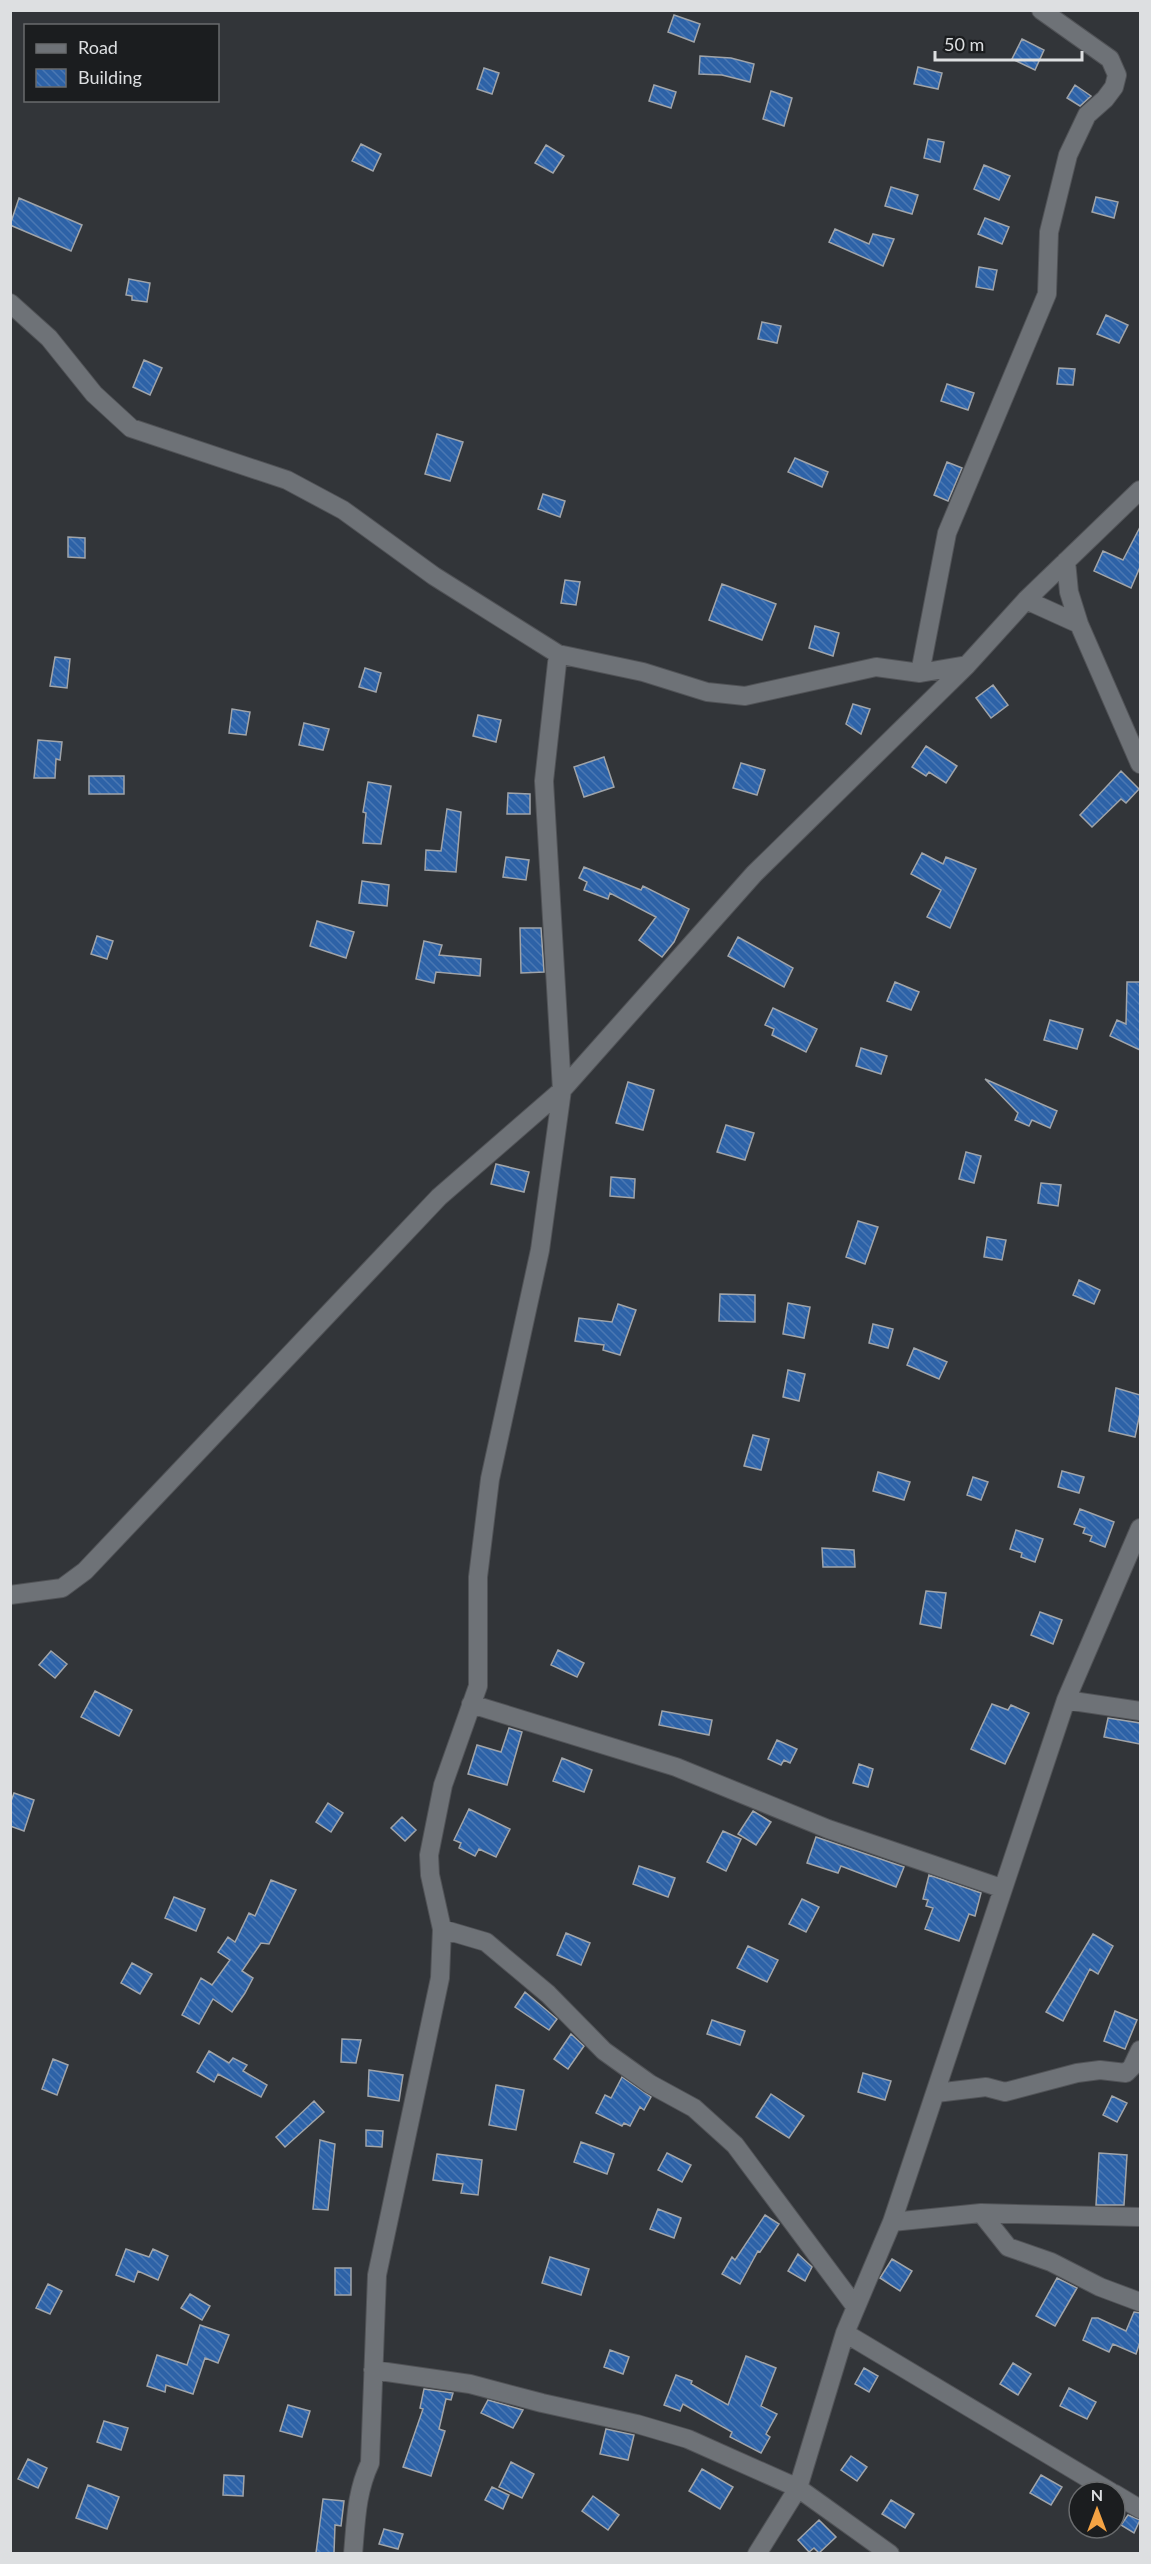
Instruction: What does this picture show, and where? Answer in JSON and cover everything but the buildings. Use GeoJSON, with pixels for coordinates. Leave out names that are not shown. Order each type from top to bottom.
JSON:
{"type":"FeatureCollection","features":[{"type":"Feature","properties":{"kind":"street"},"geometry":{"type":"LineString","coordinates":[[920,673],[947,533],[1047,294],[1049,232],[1068,155],[1086,115],[1105,99],[1116,81],[1117,75],[1110,59],[1041,10]]}},
{"type":"Feature","properties":{"kind":"street"},"geometry":{"type":"LineString","coordinates":[[10,303],[49,338],[94,394],[131,428],[287,480],[343,510],[434,576],[558,654],[644,672],[707,692],[745,696],[876,667],[920,673],[967,665]]}},
{"type":"Feature","properties":{"kind":"street"},"geometry":{"type":"LineString","coordinates":[[10,1595],[62,1588],[85,1571],[439,1197],[562,1090],[754,874],[967,665],[1026,600],[1140,490]]}},
{"type":"Feature","properties":{"kind":"street"},"geometry":{"type":"LineString","coordinates":[[1066,561],[1069,592],[1079,624],[1140,764]]}},
{"type":"Feature","properties":{"kind":"street"},"geometry":{"type":"LineString","coordinates":[[1026,600],[1079,624]]}},
{"type":"Feature","properties":{"kind":"street"},"geometry":{"type":"LineString","coordinates":[[352,2553],[354,2516],[370,2463],[377,2275],[440,1978],[442,1929],[430,1875],[429,1855],[443,1785],[478,1686],[478,1577],[489,1479],[540,1250],[562,1090],[544,781],[558,654]]}},
{"type":"Feature","properties":{"kind":"street"},"geometry":{"type":"LineString","coordinates":[[757,2553],[798,2488],[845,2333],[892,2222],[1066,1700],[1140,1528]]}},
{"type":"Feature","properties":{"kind":"street"},"geometry":{"type":"LineString","coordinates":[[1066,1700],[1140,1711]]}},
{"type":"Feature","properties":{"kind":"street"},"geometry":{"type":"LineString","coordinates":[[471,1704],[676,1767],[828,1829],[1002,1888]]}},
{"type":"Feature","properties":{"kind":"street"},"geometry":{"type":"LineString","coordinates":[[442,1929],[486,1942],[548,1994],[604,2051],[650,2084],[694,2108],[735,2145],[855,2306]]}},
{"type":"Feature","properties":{"kind":"street"},"geometry":{"type":"LineString","coordinates":[[936,2093],[986,2087],[1005,2092],[1077,2073],[1100,2070],[1126,2073],[1132,2067],[1140,2050]]}},
{"type":"Feature","properties":{"kind":"street"},"geometry":{"type":"LineString","coordinates":[[892,2222],[981,2214],[1140,2217]]}},
{"type":"Feature","properties":{"kind":"street"},"geometry":{"type":"LineString","coordinates":[[981,2214],[1008,2247],[1051,2262],[1100,2287],[1140,2302]]}},
{"type":"Feature","properties":{"kind":"street"},"geometry":{"type":"LineString","coordinates":[[845,2333],[1091,2480]]}},
{"type":"Feature","properties":{"kind":"street"},"geometry":{"type":"LineString","coordinates":[[373,2370],[470,2384],[637,2424],[688,2439],[798,2488],[890,2553]]}},
{"type":"Feature","properties":{"kind":"street"},"geometry":{"type":"LineString","coordinates":[[1127,2502],[1140,2510]]}}]}
